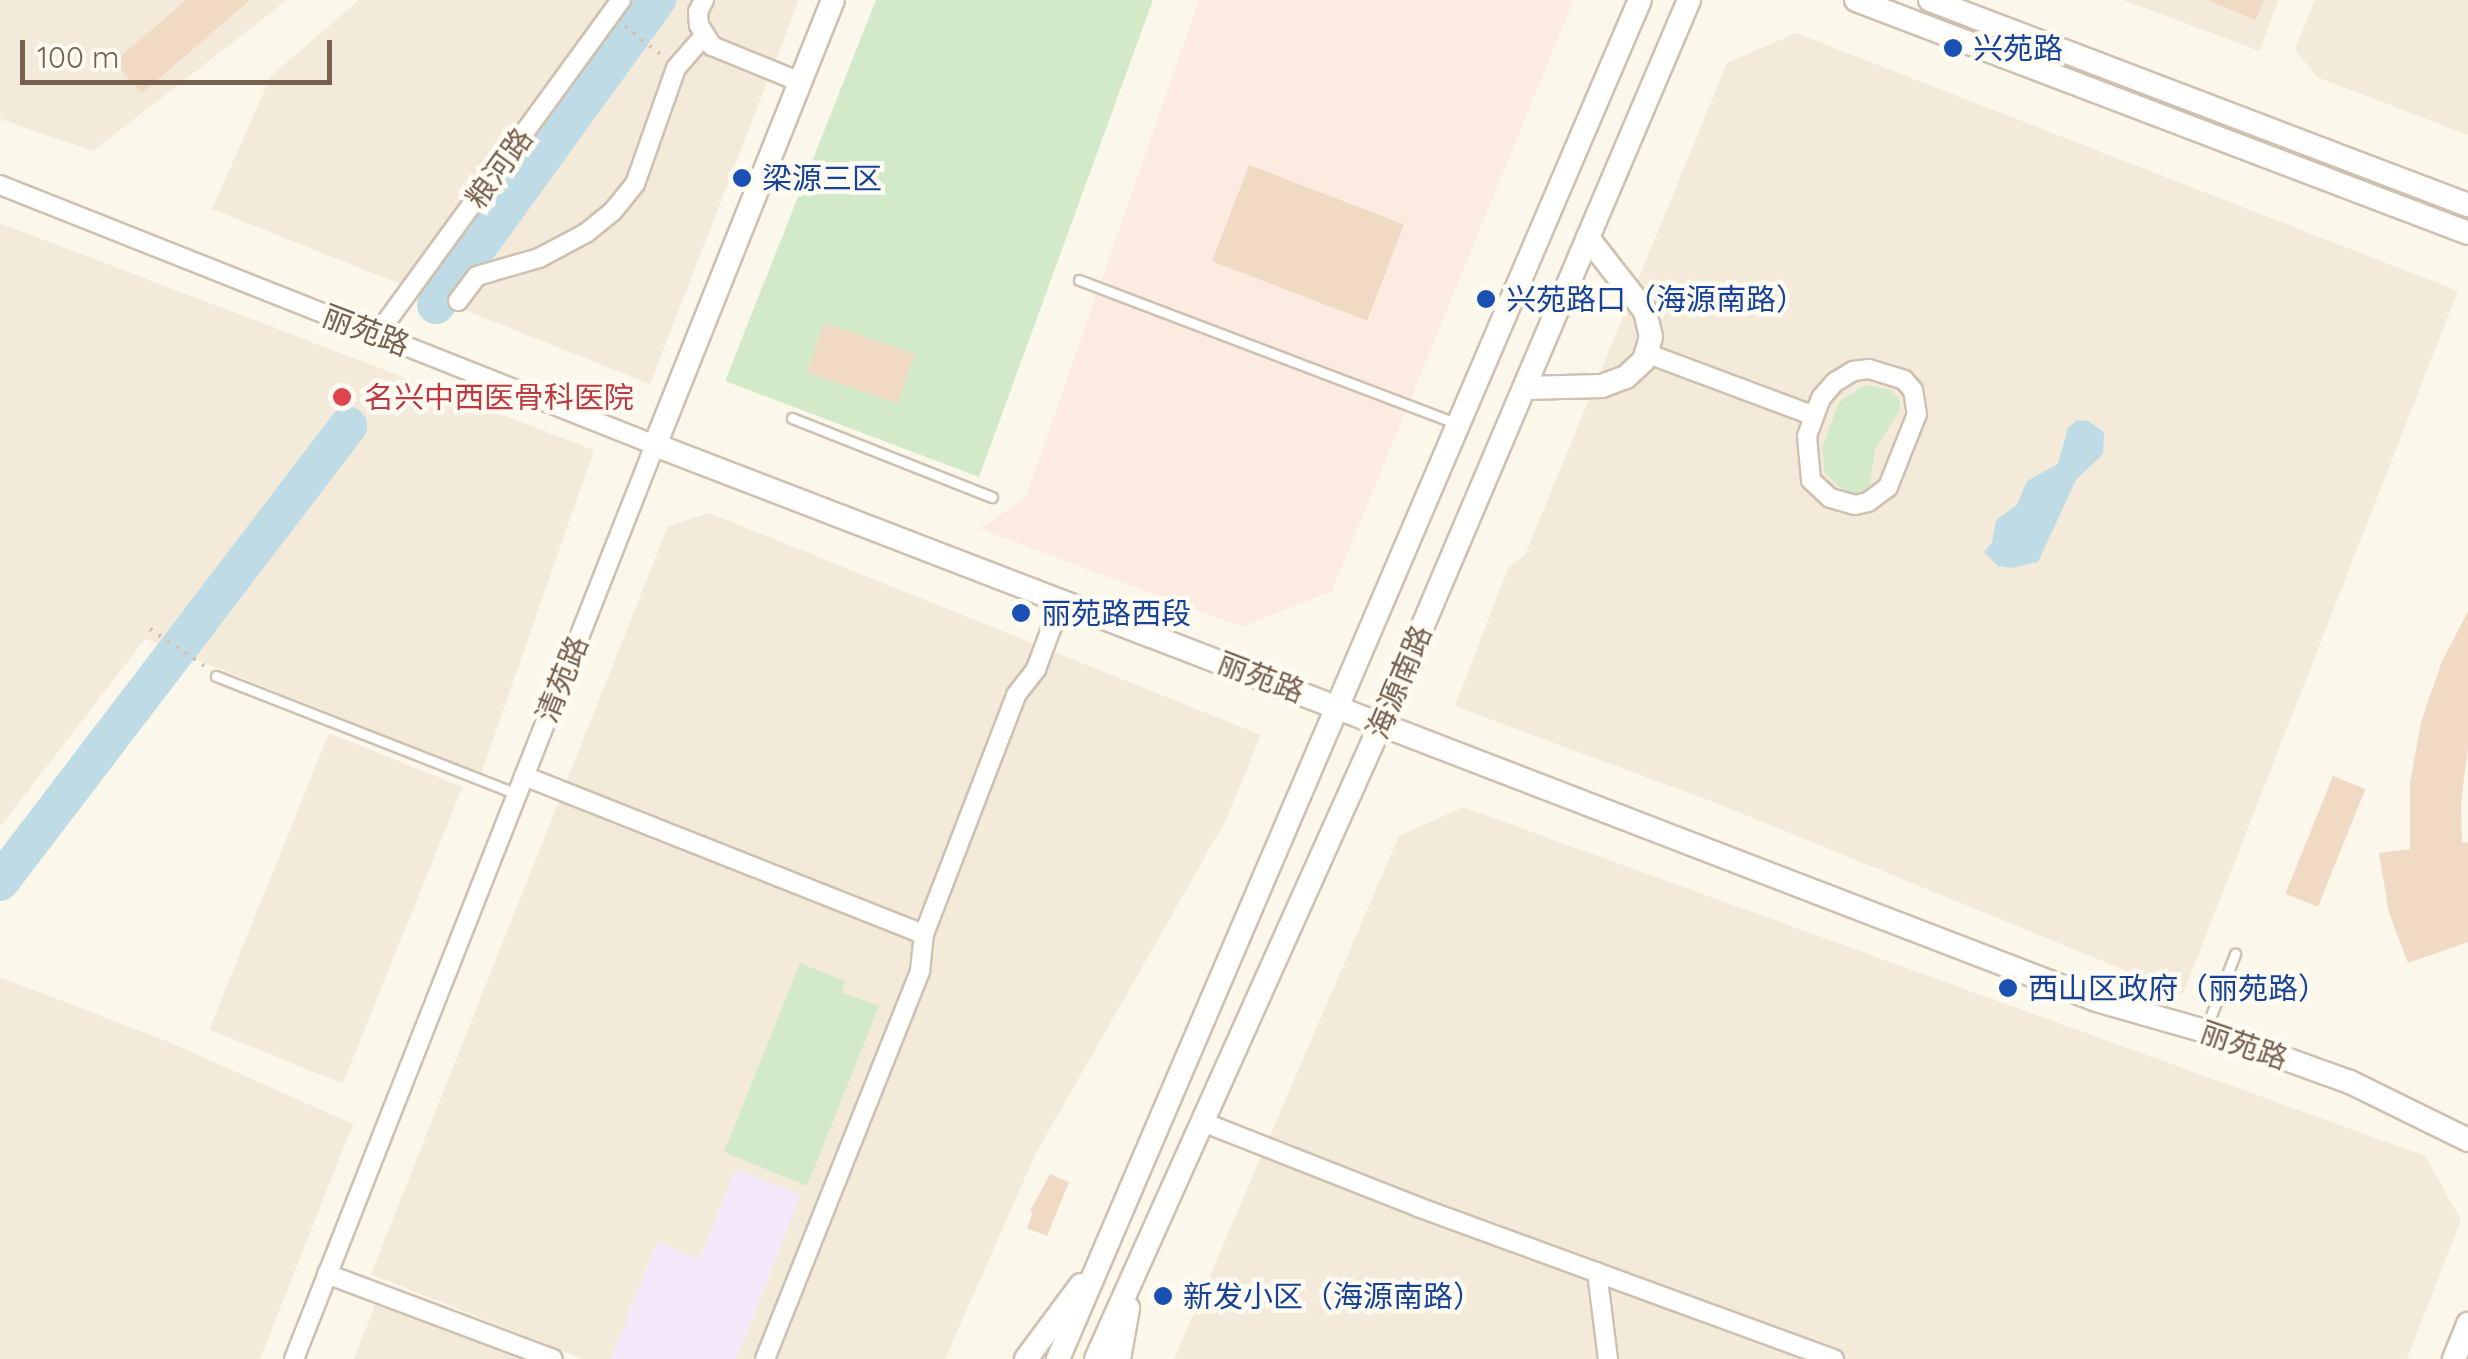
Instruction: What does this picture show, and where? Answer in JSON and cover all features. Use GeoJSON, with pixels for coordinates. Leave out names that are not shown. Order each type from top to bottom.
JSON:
{"type":"FeatureCollection","features":[{"type":"Feature","properties":{"kind":"main road","name":"清苑路"},"geometry":{"type":"LineString","coordinates":[[655,445],[833,0]]}},
{"type":"Feature","properties":{"kind":"main road","name":"海源南路"},"geometry":{"type":"LineString","coordinates":[[1058,1359],[1640,0]]}},
{"type":"Feature","properties":{"kind":"main road","name":"海源南路"},"geometry":{"type":"LineString","coordinates":[[1096,1359],[1381,724],[1689,0]]}},
{"type":"Feature","properties":{"kind":"main road"},"geometry":{"type":"LineString","coordinates":[[1856,0],[2468,233]]}},
{"type":"Feature","properties":{"kind":"main road"},"geometry":{"type":"LineString","coordinates":[[1930,0],[2468,205]]}},
{"type":"Feature","properties":{"kind":"main road"},"geometry":{"type":"LineString","coordinates":[[1524,388],[1614,383],[1636,370],[1646,353],[1651,337],[1645,311],[1588,238]]}},
{"type":"Feature","properties":{"kind":"main road","name":"丽苑路"},"geometry":{"type":"LineString","coordinates":[[655,445],[2096,1000],[2205,1032],[2350,1082],[2468,1140]]}},
{"type":"Feature","properties":{"kind":"main road"},"geometry":{"type":"LineString","coordinates":[[1026,1359],[1104,1254]]}},
{"type":"Feature","properties":{"kind":"main road"},"geometry":{"type":"LineString","coordinates":[[1119,1359],[1136,1268]]}},
{"type":"Feature","properties":{"kind":"main road"},"geometry":{"type":"LineString","coordinates":[[2454,1359],[2468,1324]]}},
{"type":"Feature","properties":{"kind":"street"},"geometry":{"type":"LineString","coordinates":[[704,0],[698,12],[703,37],[712,46],[800,82]]}},
{"type":"Feature","properties":{"kind":"street","name":"粮河路"},"geometry":{"type":"LineString","coordinates":[[376,336],[616,7]]}},
{"type":"Feature","properties":{"kind":"street"},"geometry":{"type":"LineString","coordinates":[[458,301],[477,276],[538,258],[586,233],[612,211],[635,184],[676,68],[703,37]]}},
{"type":"Feature","properties":{"kind":"street","name":"丽苑路"},"geometry":{"type":"LineString","coordinates":[[0,184],[655,445]]}},
{"type":"Feature","properties":{"kind":"street"},"geometry":{"type":"LineString","coordinates":[[1646,353],[1812,415]]}},
{"type":"Feature","properties":{"kind":"street"},"geometry":{"type":"LineString","coordinates":[[1853,371],[1894,374],[1913,390],[1917,401],[1916,426],[1888,487],[1856,504],[1830,498],[1811,480],[1806,462],[1812,415],[1836,382],[1853,371]]}},
{"type":"Feature","properties":{"kind":"street","name":"清苑路"},"geometry":{"type":"LineString","coordinates":[[294,1359],[655,445]]}},
{"type":"Feature","properties":{"kind":"street"},"geometry":{"type":"LineString","coordinates":[[766,1359],[920,971],[924,934],[1016,695],[1036,669],[1062,600]]}},
{"type":"Feature","properties":{"kind":"street"},"geometry":{"type":"LineString","coordinates":[[520,785],[924,934]]}},
{"type":"Feature","properties":{"kind":"street"},"geometry":{"type":"LineString","coordinates":[[1205,1123],[1834,1359]]}},
{"type":"Feature","properties":{"kind":"street"},"geometry":{"type":"LineString","coordinates":[[1597,1272],[1608,1359]]}},
{"type":"Feature","properties":{"kind":"street"},"geometry":{"type":"LineString","coordinates":[[327,1274],[553,1359]]}},
{"type":"Feature","properties":{"kind":"lane"},"geometry":{"type":"LineString","coordinates":[[1079,280],[1459,424]]}},
{"type":"Feature","properties":{"kind":"lane"},"geometry":{"type":"LineString","coordinates":[[792,418],[992,497]]}},
{"type":"Feature","properties":{"kind":"lane"},"geometry":{"type":"LineString","coordinates":[[216,676],[520,785]]}},
{"type":"Feature","properties":{"kind":"lane"},"geometry":{"type":"LineString","coordinates":[[2205,1032],[2235,954]]}},
{"type":"Feature","properties":{"kind":"path"},"geometry":{"type":"LineString","coordinates":[[616,7],[648,44]]}},
{"type":"Feature","properties":{"kind":"path"},"geometry":{"type":"LineString","coordinates":[[150,629],[199,658]]}},
{"type":"Feature","properties":{"kind":"shaded area"},"geometry":{"type":"Polygon","coordinates":[[[0,0],[287,0],[93,151],[0,119],[0,0]]]}},
{"type":"Feature","properties":{"kind":"shaded area"},"geometry":{"type":"Polygon","coordinates":[[[359,0],[799,0],[650,384],[212,209],[271,76],[359,0]]]}},
{"type":"Feature","properties":{"kind":"shaded area"},"geometry":{"type":"Polygon","coordinates":[[[1199,0],[1571,0],[1572,4],[1332,591],[1242,627],[980,529],[1026,497],[1199,0]]]}},
{"type":"Feature","properties":{"kind":"shaded area"},"geometry":{"type":"Polygon","coordinates":[[[2123,0],[2279,0],[2259,51],[2123,0]]]}},
{"type":"Feature","properties":{"kind":"shaded area"},"geometry":{"type":"Polygon","coordinates":[[[2315,0],[2468,0],[2468,135],[2317,77],[2295,49],[2315,0]]]}},
{"type":"Feature","properties":{"kind":"shaded area"},"geometry":{"type":"Polygon","coordinates":[[[1796,33],[2458,291],[2183,994],[1726,807],[1455,706],[1508,568],[1525,555],[1727,63],[1796,33]]]}},
{"type":"Feature","properties":{"kind":"shaded area"},"geometry":{"type":"Polygon","coordinates":[[[0,223],[594,450],[481,774],[145,639],[0,827],[0,223]]]}},
{"type":"Feature","properties":{"kind":"shaded area"},"geometry":{"type":"Polygon","coordinates":[[[709,513],[1261,735],[1226,820],[1036,1153],[945,1359],[582,1359],[371,1274],[668,526],[709,513]]]}},
{"type":"Feature","properties":{"kind":"shaded area"},"geometry":{"type":"Polygon","coordinates":[[[329,733],[463,787],[343,1084],[209,1030],[329,733]]]}},
{"type":"Feature","properties":{"kind":"shaded area"},"geometry":{"type":"Polygon","coordinates":[[[1463,807],[2425,1156],[2461,1220],[2407,1359],[1174,1359],[1399,836],[1463,807]]]}},
{"type":"Feature","properties":{"kind":"shaded area"},"geometry":{"type":"Polygon","coordinates":[[[0,977],[169,1042],[353,1124],[260,1359],[0,1359],[0,977]]]}},
{"type":"Feature","properties":{"kind":"shaded area"},"geometry":{"type":"Polygon","coordinates":[[[736,1169],[801,1195],[736,1359],[611,1359],[657,1242],[700,1259],[736,1169]]]}},
{"type":"Feature","properties":{"kind":"shaded area"},"geometry":{"type":"Polygon","coordinates":[[[376,1303],[521,1359],[354,1359],[376,1303]]]}},
{"type":"Feature","properties":{"kind":"green space"},"geometry":{"type":"Polygon","coordinates":[[[876,0],[1153,0],[979,477],[725,381],[876,0]]]}},
{"type":"Feature","properties":{"kind":"green space"},"geometry":{"type":"Polygon","coordinates":[[[1865,385],[1889,389],[1899,398],[1900,410],[1875,449],[1869,492],[1855,494],[1843,490],[1825,473],[1822,448],[1839,402],[1865,385]]]}},
{"type":"Feature","properties":{"kind":"green space"},"geometry":{"type":"Polygon","coordinates":[[[800,963],[845,981],[842,992],[879,1006],[807,1186],[724,1152],[800,963]]]}},
{"type":"Feature","properties":{"kind":"water"},"geometry":{"type":"Polygon","coordinates":[[[2077,420],[2088,421],[2104,432],[2103,454],[2076,480],[2038,562],[2011,568],[1998,566],[1984,552],[1992,542],[1996,520],[2017,505],[2027,481],[2058,464],[2068,428],[2077,420]]]}},
{"type":"Feature","properties":{"kind":"building"},"geometry":{"type":"Polygon","coordinates":[[[186,0],[250,0],[142,93],[114,62],[186,0]]]}},
{"type":"Feature","properties":{"kind":"building"},"geometry":{"type":"Polygon","coordinates":[[[2207,0],[2264,0],[2256,20],[2207,0]]]}},
{"type":"Feature","properties":{"kind":"building"},"geometry":{"type":"Polygon","coordinates":[[[1249,165],[1404,224],[1367,321],[1212,261],[1249,165]]]}},
{"type":"Feature","properties":{"kind":"building"},"geometry":{"type":"Polygon","coordinates":[[[824,323],[915,354],[898,403],[807,372],[824,323]]]}},
{"type":"Feature","properties":{"kind":"building"},"geometry":{"type":"Polygon","coordinates":[[[2468,611],[2468,748],[2461,802],[2462,843],[2468,842],[2468,942],[2408,963],[2389,913],[2379,853],[2410,849],[2410,783],[2421,722],[2441,664],[2468,611]]]}},
{"type":"Feature","properties":{"kind":"building"},"geometry":{"type":"Polygon","coordinates":[[[2333,776],[2365,789],[2318,907],[2285,894],[2333,776]]]}},
{"type":"Feature","properties":{"kind":"building"},"geometry":{"type":"Polygon","coordinates":[[[1050,1174],[1069,1182],[1047,1236],[1027,1228],[1033,1212],[1030,1211],[1050,1174]]]}},
{"type":"Feature","properties":{"kind":"waterway"},"geometry":{"type":"LineString","coordinates":[[436,305],[657,0]]}},
{"type":"Feature","properties":{"kind":"waterway"},"geometry":{"type":"LineString","coordinates":[[0,882],[348,426]]}},
{"type":"Feature","properties":{"kind":"place","name":"兴苑路"},"geometry":{"type":"Point","coordinates":[1953,48]}},
{"type":"Feature","properties":{"kind":"place","name":"梁源三区"},"geometry":{"type":"Point","coordinates":[742,178]}},
{"type":"Feature","properties":{"kind":"place","name":"兴苑路口（海源南路）"},"geometry":{"type":"Point","coordinates":[1486,299]}},
{"type":"Feature","properties":{"kind":"place","name":"名兴中西医骨科医院"},"geometry":{"type":"Point","coordinates":[342,397]}},
{"type":"Feature","properties":{"kind":"place","name":"丽苑路西段"},"geometry":{"type":"Point","coordinates":[1021,613]}},
{"type":"Feature","properties":{"kind":"place","name":"西山区政府（丽苑路）"},"geometry":{"type":"Point","coordinates":[2008,988]}},
{"type":"Feature","properties":{"kind":"place","name":"新发小区（海源南路）"},"geometry":{"type":"Point","coordinates":[1163,1296]}}]}
